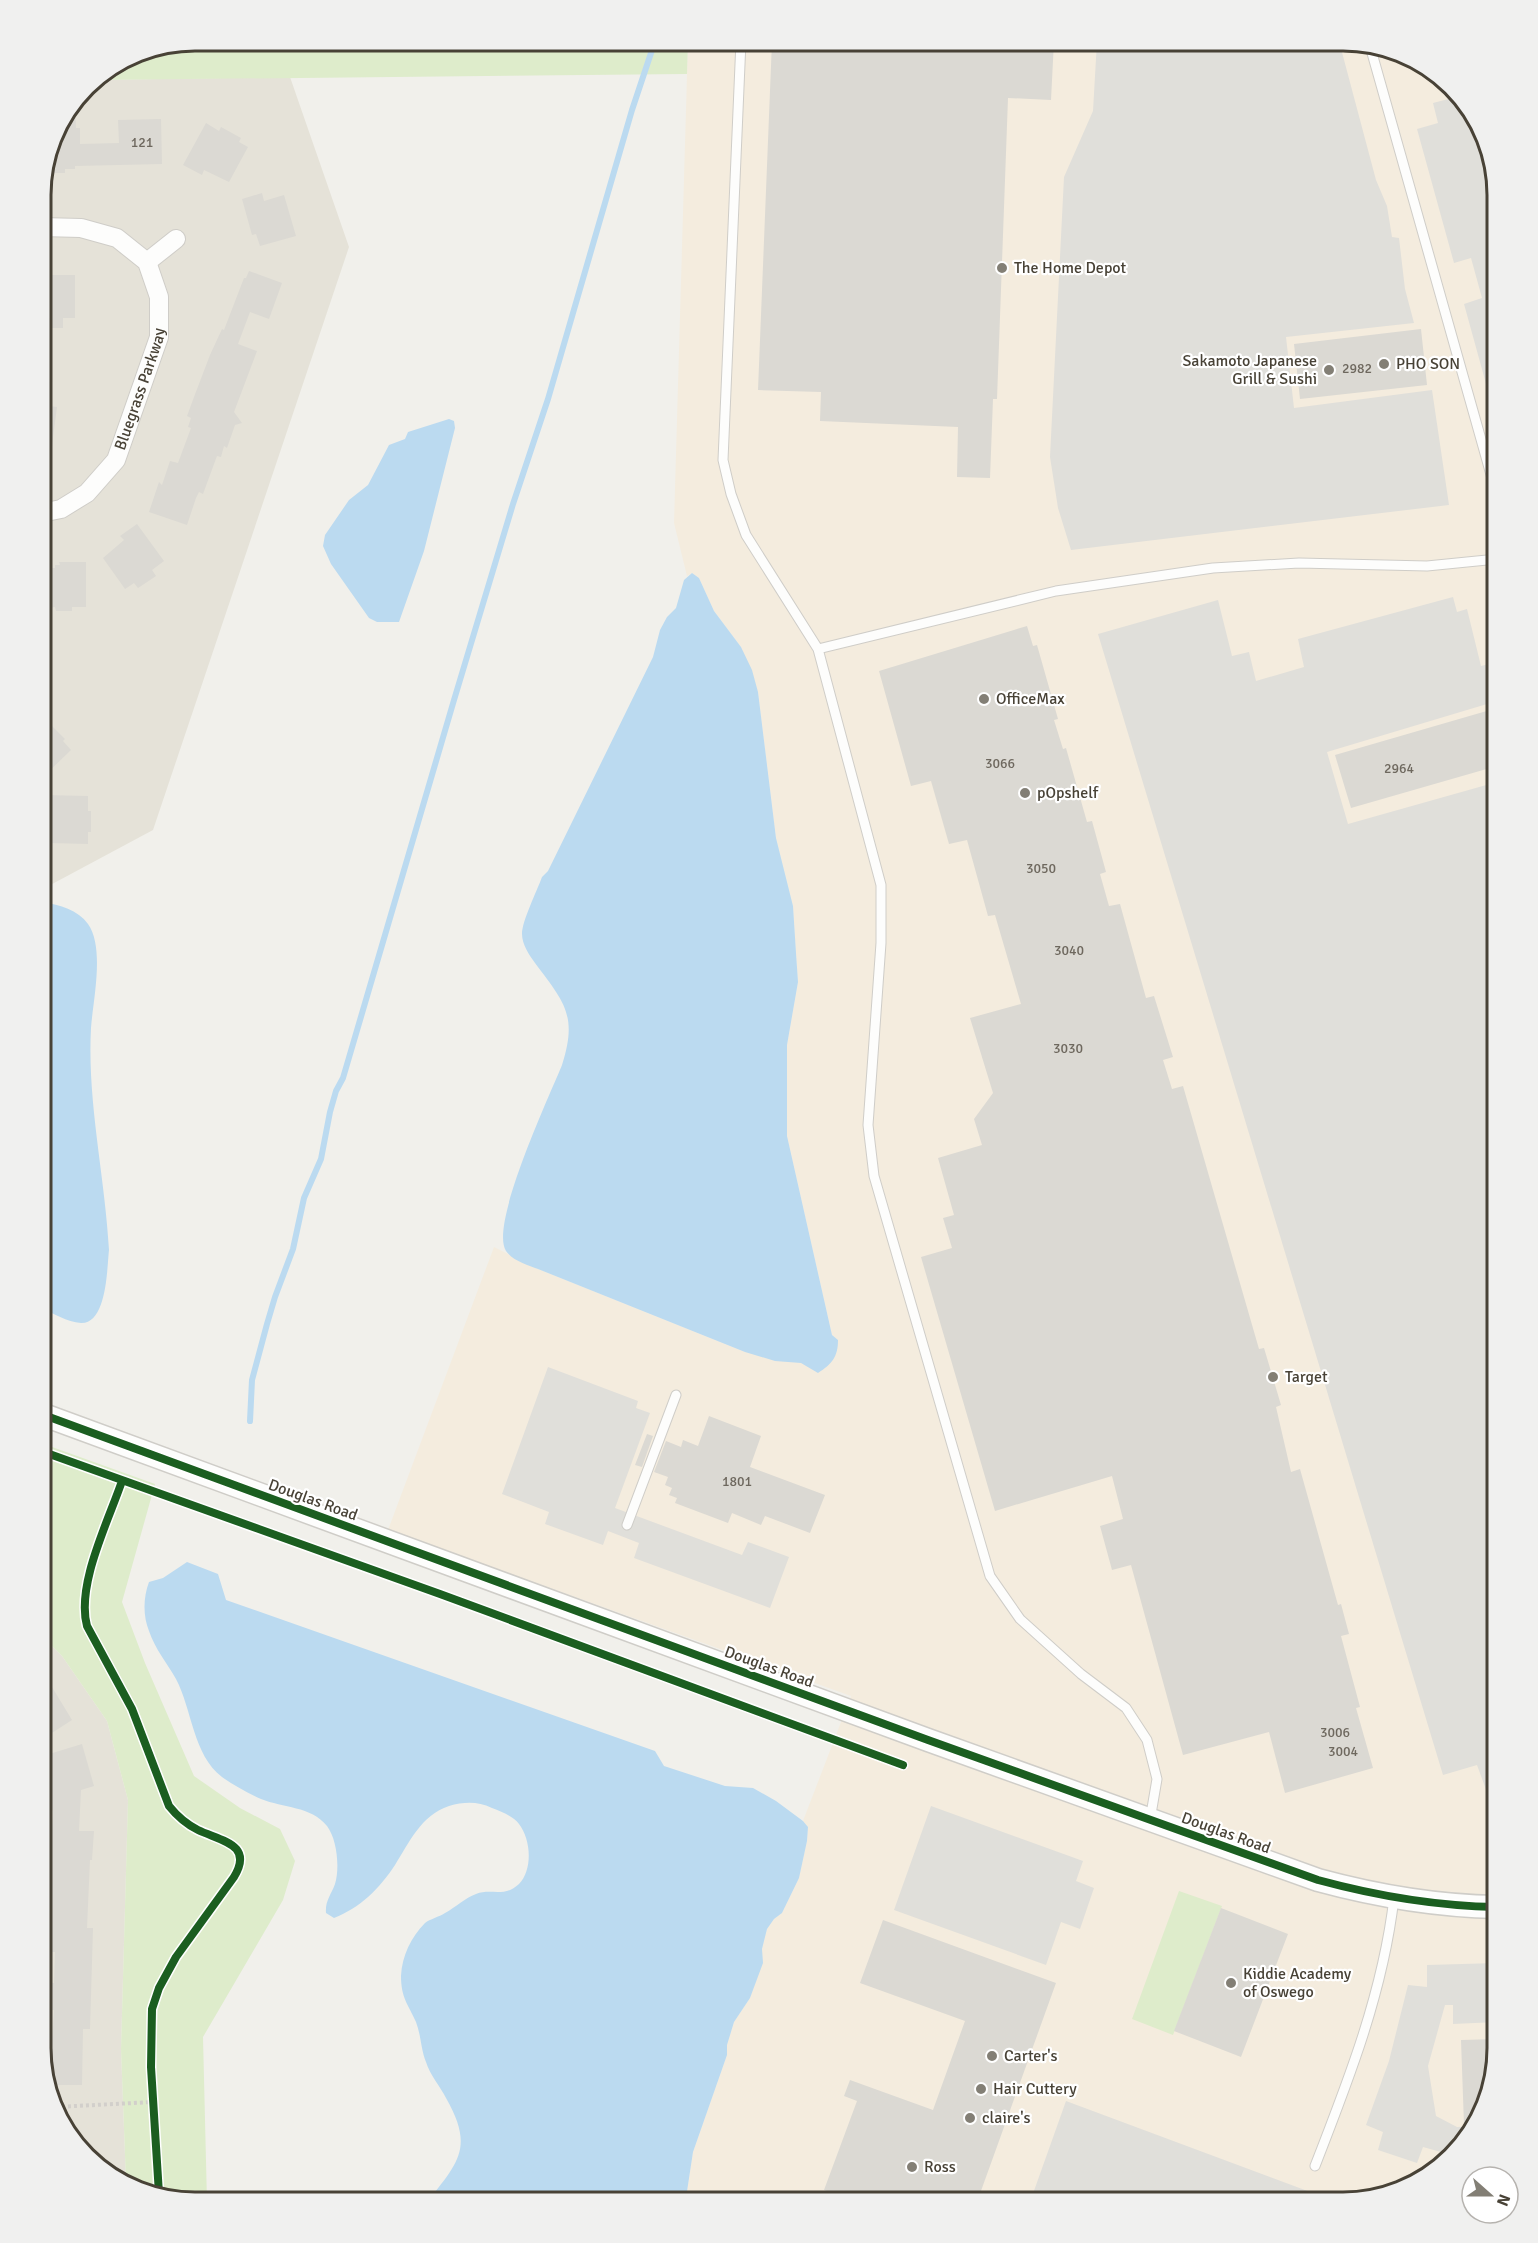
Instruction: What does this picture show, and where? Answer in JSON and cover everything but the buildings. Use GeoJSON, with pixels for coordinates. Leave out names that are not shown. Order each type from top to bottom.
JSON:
{"type":"FeatureCollection","features":[{"type":"Feature","properties":{"kind":"street"},"geometry":{"type":"LineString","coordinates":[[51,227],[81,228],[117,238],[147,262],[176,239]]}},
{"type":"Feature","properties":{"kind":"street","name":"Bluegrass Parkway"},"geometry":{"type":"LineString","coordinates":[[51,511],[61,509],[87,493],[116,460],[159,337],[159,297],[147,262]]}},
{"type":"Feature","properties":{"kind":"street","name":"Douglas Road"},"geometry":{"type":"LineString","coordinates":[[51,1418],[1318,1880],[1394,1898],[1487,1906]]}},
{"type":"Feature","properties":{"kind":"lane"},"geometry":{"type":"LineString","coordinates":[[741,51],[723,460],[731,494],[746,535],[818,649],[881,885],[876,1025],[869,1084],[868,1125],[873,1176],[990,1576],[1020,1619],[1081,1674],[1126,1708],[1147,1740],[1156,1779],[1150,1820]]}},
{"type":"Feature","properties":{"kind":"lane"},"geometry":{"type":"LineString","coordinates":[[1372,54],[1487,461]]}},
{"type":"Feature","properties":{"kind":"lane"},"geometry":{"type":"LineString","coordinates":[[818,649],[1056,591],[1213,568],[1299,562],[1427,566],[1487,560]]}},
{"type":"Feature","properties":{"kind":"lane"},"geometry":{"type":"LineString","coordinates":[[627,1525],[676,1395]]}},
{"type":"Feature","properties":{"kind":"lane"},"geometry":{"type":"LineString","coordinates":[[1315,2166],[1353,2069],[1367,2024],[1390,1931],[1394,1898]]}},
{"type":"Feature","properties":{"kind":"path"},"geometry":{"type":"LineString","coordinates":[[152,2090],[154,2114]]}},
{"type":"Feature","properties":{"kind":"path"},"geometry":{"type":"LineString","coordinates":[[64,2107],[153,2102]]}},
{"type":"Feature","properties":{"kind":"shaded area"},"geometry":{"type":"Polygon","coordinates":[[[688,51],[1353,51],[1390,59],[1415,70],[1445,93],[1468,123],[1482,157],[1487,195],[1487,2048],[1482,2086],[1468,2120],[1445,2150],[1415,2173],[1398,2181],[1362,2191],[1343,2192],[687,2192],[693,2152],[727,2055],[727,2045],[734,2022],[750,1998],[762,1963],[762,1949],[767,1929],[782,1913],[799,1878],[808,1827],[803,1821],[851,1696],[388,1530],[494,1247],[538,1269],[745,1352],[838,1340],[832,1335],[787,1136],[787,1045],[798,982],[793,906],[776,838],[758,692],[741,647],[714,611],[699,578],[692,573],[687,576],[674,523],[688,51]]]}},
{"type":"Feature","properties":{"kind":"shaded area"},"geometry":{"type":"Polygon","coordinates":[[[1096,51],[1342,51],[1376,180],[1387,206],[1392,237],[1399,238],[1405,289],[1414,323],[1286,337],[1294,408],[1432,390],[1449,505],[1071,550],[1058,508],[1050,457],[1064,177],[1093,111],[1096,51]]]}},
{"type":"Feature","properties":{"kind":"shaded area"},"geometry":{"type":"Polygon","coordinates":[[[290,77],[349,247],[153,830],[51,885],[51,185],[56,157],[66,131],[87,100],[109,80],[290,77]]]}},
{"type":"Feature","properties":{"kind":"shaded area"},"geometry":{"type":"Polygon","coordinates":[[[1450,99],[1457,107],[1476,140],[1486,176],[1487,387],[1464,304],[1482,298],[1471,258],[1454,263],[1417,129],[1438,123],[1433,103],[1450,99]]]}},
{"type":"Feature","properties":{"kind":"shaded area"},"geometry":{"type":"Polygon","coordinates":[[[1453,597],[1457,612],[1467,609],[1481,666],[1487,664],[1487,704],[1327,752],[1348,824],[1487,785],[1487,1792],[1477,1765],[1443,1775],[1098,634],[1218,600],[1232,656],[1249,652],[1256,681],[1304,667],[1298,639],[1453,597]]]}},
{"type":"Feature","properties":{"kind":"shaded area"},"geometry":{"type":"Polygon","coordinates":[[[548,1367],[638,1401],[636,1408],[650,1413],[615,1508],[742,1555],[748,1542],[789,1557],[770,1608],[634,1558],[639,1543],[608,1531],[603,1545],[545,1524],[549,1512],[502,1494],[548,1367]]]}},
{"type":"Feature","properties":{"kind":"shaded area"},"geometry":{"type":"Polygon","coordinates":[[[51,1645],[62,1656],[107,1721],[128,1800],[121,2049],[126,2174],[100,2156],[75,2128],[62,2103],[52,2067],[51,1645]]]}},
{"type":"Feature","properties":{"kind":"shaded area"},"geometry":{"type":"Polygon","coordinates":[[[931,1806],[1083,1861],[1076,1881],[1094,1888],[1080,1929],[1061,1922],[1046,1965],[894,1910],[931,1806]]]}},
{"type":"Feature","properties":{"kind":"shaded area"},"geometry":{"type":"Polygon","coordinates":[[[1487,1963],[1487,2022],[1453,2024],[1453,2005],[1445,2005],[1428,2066],[1436,2116],[1457,2127],[1463,2127],[1442,2152],[1423,2147],[1417,2163],[1378,2150],[1383,2132],[1366,2125],[1389,2061],[1408,1985],[1427,1987],[1427,1965],[1487,1963]]]}},
{"type":"Feature","properties":{"kind":"shaded area"},"geometry":{"type":"Polygon","coordinates":[[[1066,2101],[1310,2192],[1034,2192],[1066,2101]]]}},
{"type":"Feature","properties":{"kind":"green space"},"geometry":{"type":"Polygon","coordinates":[[[185,51],[688,51],[687,74],[109,80],[140,62],[185,51]]]}},
{"type":"Feature","properties":{"kind":"green space"},"geometry":{"type":"Polygon","coordinates":[[[51,1447],[155,1484],[122,1602],[145,1663],[194,1776],[240,1808],[280,1829],[295,1861],[283,1900],[203,2037],[207,2192],[167,2189],[126,2174],[121,2049],[128,1800],[107,1721],[62,1656],[51,1645],[51,1447]]]}},
{"type":"Feature","properties":{"kind":"green space"},"geometry":{"type":"Polygon","coordinates":[[[1179,1891],[1222,1906],[1173,2035],[1132,2019],[1179,1891]]]}},
{"type":"Feature","properties":{"kind":"water"},"geometry":{"type":"Polygon","coordinates":[[[449,419],[454,421],[455,428],[424,551],[399,622],[377,622],[369,618],[331,564],[323,546],[325,535],[349,500],[368,485],[389,445],[405,439],[408,432],[449,419]]]}},
{"type":"Feature","properties":{"kind":"water"},"geometry":{"type":"Polygon","coordinates":[[[692,573],[699,578],[714,611],[741,647],[752,670],[758,692],[776,838],[793,906],[798,982],[787,1045],[787,1136],[832,1335],[838,1340],[833,1360],[818,1373],[801,1363],[775,1361],[745,1352],[525,1264],[506,1251],[503,1237],[513,1189],[562,1065],[569,1033],[561,999],[530,956],[522,938],[524,922],[542,877],[548,871],[653,657],[660,630],[667,617],[676,608],[684,580],[692,573]]]}},
{"type":"Feature","properties":{"kind":"water"},"geometry":{"type":"Polygon","coordinates":[[[51,904],[74,911],[84,919],[93,934],[96,946],[97,974],[90,1056],[109,1250],[104,1294],[96,1315],[90,1321],[81,1323],[51,1313],[51,904]]]}},
{"type":"Feature","properties":{"kind":"water"},"geometry":{"type":"Polygon","coordinates":[[[187,1562],[218,1574],[226,1600],[655,1751],[664,1766],[725,1786],[753,1788],[776,1801],[803,1821],[808,1827],[799,1878],[782,1913],[767,1929],[762,1949],[763,1963],[750,1998],[734,2022],[727,2045],[727,2055],[693,2152],[687,2192],[435,2192],[454,2164],[461,2142],[455,2115],[428,2067],[416,2022],[404,1995],[401,1984],[403,1961],[420,1928],[427,1922],[476,1894],[508,1891],[519,1884],[527,1871],[529,1854],[523,1831],[517,1821],[510,1816],[476,1803],[449,1806],[439,1810],[423,1823],[389,1873],[369,1896],[352,1909],[334,1918],[326,1913],[326,1905],[335,1884],[337,1870],[337,1854],[327,1826],[320,1819],[305,1811],[261,1799],[226,1780],[212,1768],[205,1757],[176,1679],[158,1650],[147,1625],[145,1601],[149,1582],[163,1578],[187,1562]]]}},
{"type":"Feature","properties":{"kind":"waterway"},"geometry":{"type":"LineString","coordinates":[[250,1421],[252,1380],[267,1324],[293,1249],[304,1198],[321,1159],[336,1091],[343,1078],[454,700],[513,504],[548,399],[632,110],[652,51]]}},
{"type":"Feature","properties":{"kind":"cycle path"},"geometry":{"type":"LineString","coordinates":[[51,1418],[928,1740],[1318,1880],[1407,1899],[1487,1907]]}},
{"type":"Feature","properties":{"kind":"cycle path"},"geometry":{"type":"LineString","coordinates":[[51,1455],[440,1594],[903,1765]]}},
{"type":"Feature","properties":{"kind":"cycle path"},"geometry":{"type":"LineString","coordinates":[[122,1481],[90,1573],[86,1592],[87,1626],[132,1709],[169,1806],[198,1830],[232,1845],[240,1857],[234,1877],[176,1957],[159,1988],[152,2009],[151,2067],[159,2187]]}},
{"type":"Feature","properties":{"kind":"place","name":"The Home Depot"},"geometry":{"type":"Point","coordinates":[1002,268]}},
{"type":"Feature","properties":{"kind":"place","name":"PHO SON"},"geometry":{"type":"Point","coordinates":[1384,364]}},
{"type":"Feature","properties":{"kind":"place","name":"Sakamoto Japanese Grill & Sushi"},"geometry":{"type":"Point","coordinates":[1329,370]}},
{"type":"Feature","properties":{"kind":"place","name":"OfficeMax"},"geometry":{"type":"Point","coordinates":[984,699]}},
{"type":"Feature","properties":{"kind":"place","name":"pOpshelf"},"geometry":{"type":"Point","coordinates":[1025,793]}},
{"type":"Feature","properties":{"kind":"place","name":"Target"},"geometry":{"type":"Point","coordinates":[1273,1377]}},
{"type":"Feature","properties":{"kind":"place","name":"Kiddie Academy of Oswego"},"geometry":{"type":"Point","coordinates":[1231,1983]}},
{"type":"Feature","properties":{"kind":"place","name":"Carter's"},"geometry":{"type":"Point","coordinates":[992,2056]}},
{"type":"Feature","properties":{"kind":"place","name":"Hair Cuttery"},"geometry":{"type":"Point","coordinates":[981,2089]}},
{"type":"Feature","properties":{"kind":"place","name":"claire's"},"geometry":{"type":"Point","coordinates":[970,2118]}},
{"type":"Feature","properties":{"kind":"place","name":"Ross"},"geometry":{"type":"Point","coordinates":[912,2167]}}]}
